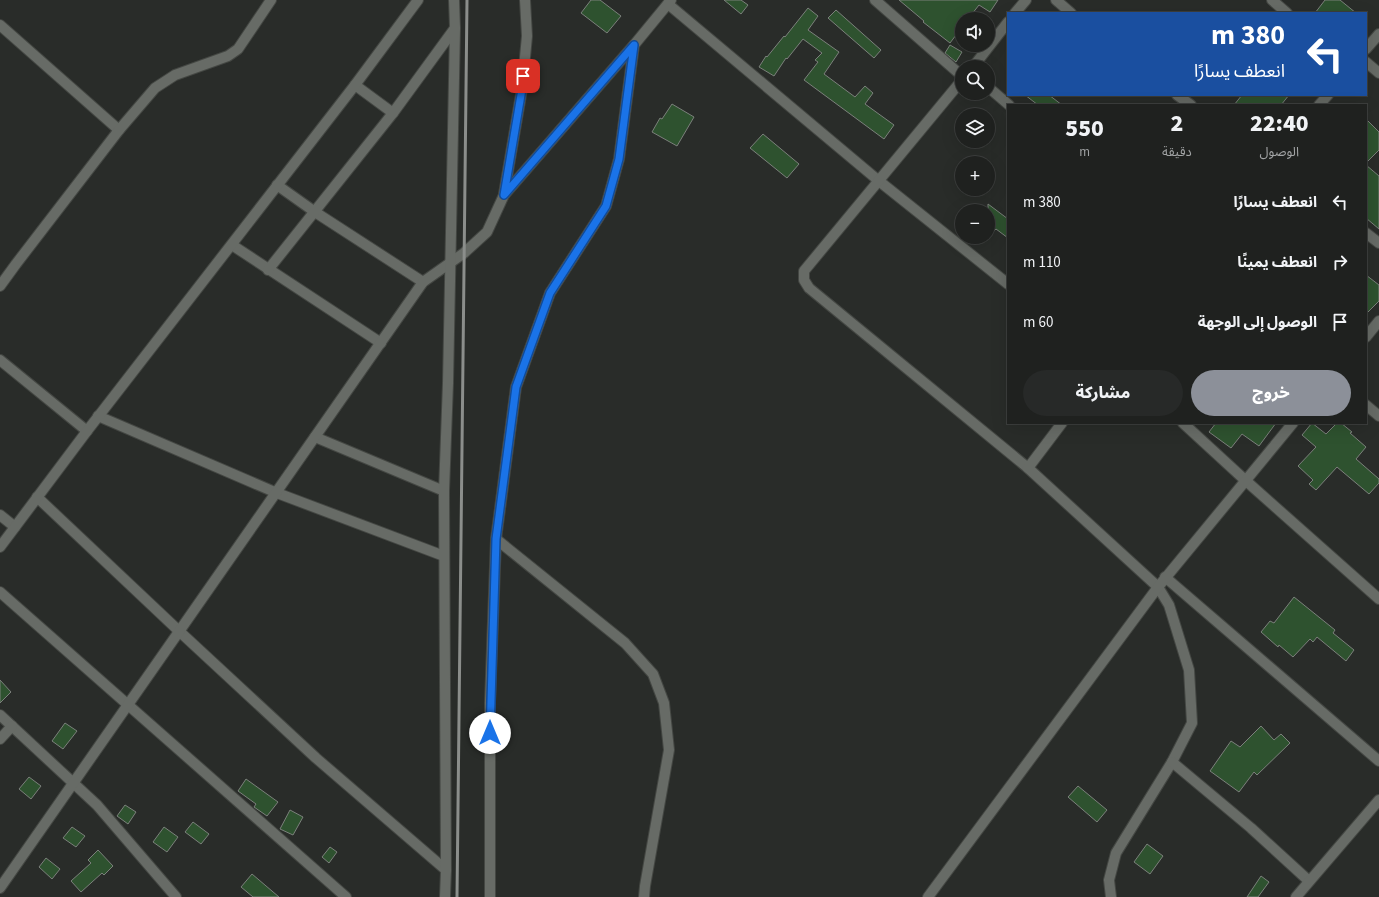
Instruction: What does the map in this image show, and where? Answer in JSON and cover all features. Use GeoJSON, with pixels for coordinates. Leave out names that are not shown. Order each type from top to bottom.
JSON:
{"type":"FeatureCollection","features":[{"type":"Feature","properties":{"kind":"street"},"geometry":{"type":"LineString","coordinates":[[0,286],[119,130],[155,88],[175,75],[228,56],[238,49],[271,0]]}},
{"type":"Feature","properties":{"kind":"street"},"geometry":{"type":"LineString","coordinates":[[0,547],[98,416],[232,245],[355,85],[418,0]]}},
{"type":"Feature","properties":{"kind":"street"},"geometry":{"type":"LineString","coordinates":[[444,897],[446,870],[444,491],[448,383],[455,28],[454,0]]}},
{"type":"Feature","properties":{"kind":"street"},"geometry":{"type":"LineString","coordinates":[[0,888],[423,282],[464,253],[488,232],[504,195],[522,89],[526,36],[524,0]]}},
{"type":"Feature","properties":{"kind":"street"},"geometry":{"type":"LineString","coordinates":[[875,0],[955,70]]}},
{"type":"Feature","properties":{"kind":"street"},"geometry":{"type":"LineString","coordinates":[[1016,12],[1026,0]]}},
{"type":"Feature","properties":{"kind":"street"},"geometry":{"type":"LineString","coordinates":[[1056,0],[1070,12]]}},
{"type":"Feature","properties":{"kind":"street"},"geometry":{"type":"LineString","coordinates":[[1272,0],[1286,12]]}},
{"type":"Feature","properties":{"kind":"street"},"geometry":{"type":"LineString","coordinates":[[504,195],[670,2],[879,181],[1007,283]]}},
{"type":"Feature","properties":{"kind":"street"},"geometry":{"type":"LineString","coordinates":[[978,60],[1007,23]]}},
{"type":"Feature","properties":{"kind":"street"},"geometry":{"type":"LineString","coordinates":[[0,25],[119,130]]}},
{"type":"Feature","properties":{"kind":"street"},"geometry":{"type":"LineString","coordinates":[[268,270],[393,113],[455,28]]}},
{"type":"Feature","properties":{"kind":"street"},"geometry":{"type":"LineString","coordinates":[[1367,48],[1379,34]]}},
{"type":"Feature","properties":{"kind":"street"},"geometry":{"type":"LineString","coordinates":[[490,897],[490,703],[496,539],[516,387],[550,293],[606,206],[619,159],[634,45]]}},
{"type":"Feature","properties":{"kind":"street"},"geometry":{"type":"LineString","coordinates":[[1367,63],[1379,73]]}},
{"type":"Feature","properties":{"kind":"street"},"geometry":{"type":"LineString","coordinates":[[355,85],[393,113]]}},
{"type":"Feature","properties":{"kind":"street"},"geometry":{"type":"LineString","coordinates":[[955,89],[804,271],[804,280],[809,288],[1028,468],[1158,586],[1169,604],[1189,670],[1192,723],[1172,762],[1116,854],[1109,880],[1111,897]]}},
{"type":"Feature","properties":{"kind":"street"},"geometry":{"type":"LineString","coordinates":[[995,93],[1008,104]]}},
{"type":"Feature","properties":{"kind":"street"},"geometry":{"type":"LineString","coordinates":[[1178,96],[1190,104]]}},
{"type":"Feature","properties":{"kind":"street"},"geometry":{"type":"LineString","coordinates":[[1320,104],[1327,96]]}},
{"type":"Feature","properties":{"kind":"street"},"geometry":{"type":"LineString","coordinates":[[277,185],[315,212],[423,282]]}},
{"type":"Feature","properties":{"kind":"street"},"geometry":{"type":"LineString","coordinates":[[1367,234],[1379,243]]}},
{"type":"Feature","properties":{"kind":"street"},"geometry":{"type":"LineString","coordinates":[[232,245],[381,343]]}},
{"type":"Feature","properties":{"kind":"street"},"geometry":{"type":"LineString","coordinates":[[1367,336],[1379,321]]}},
{"type":"Feature","properties":{"kind":"street"},"geometry":{"type":"LineString","coordinates":[[0,360],[87,431]]}},
{"type":"Feature","properties":{"kind":"street"},"geometry":{"type":"LineString","coordinates":[[1367,406],[1379,416]]}},
{"type":"Feature","properties":{"kind":"street"},"geometry":{"type":"LineString","coordinates":[[98,416],[276,493],[444,556]]}},
{"type":"Feature","properties":{"kind":"street"},"geometry":{"type":"LineString","coordinates":[[1028,468],[1061,424]]}},
{"type":"Feature","properties":{"kind":"street"},"geometry":{"type":"LineString","coordinates":[[1184,424],[1379,599]]}},
{"type":"Feature","properties":{"kind":"street"},"geometry":{"type":"LineString","coordinates":[[928,897],[1158,586],[1292,424]]}},
{"type":"Feature","properties":{"kind":"street"},"geometry":{"type":"LineString","coordinates":[[315,437],[444,491]]}},
{"type":"Feature","properties":{"kind":"street"},"geometry":{"type":"LineString","coordinates":[[37,497],[316,758],[446,870]]}},
{"type":"Feature","properties":{"kind":"street"},"geometry":{"type":"LineString","coordinates":[[0,515],[15,527]]}},
{"type":"Feature","properties":{"kind":"street"},"geometry":{"type":"LineString","coordinates":[[496,539],[625,643],[653,674],[664,703],[669,750],[644,897]]}},
{"type":"Feature","properties":{"kind":"street"},"geometry":{"type":"LineString","coordinates":[[1165,577],[1379,761]]}},
{"type":"Feature","properties":{"kind":"street"},"geometry":{"type":"LineString","coordinates":[[0,592],[346,897]]}},
{"type":"Feature","properties":{"kind":"street"},"geometry":{"type":"LineString","coordinates":[[0,715],[97,805],[176,897]]}},
{"type":"Feature","properties":{"kind":"street"},"geometry":{"type":"LineString","coordinates":[[0,739],[12,726]]}},
{"type":"Feature","properties":{"kind":"street"},"geometry":{"type":"LineString","coordinates":[[1172,762],[1251,828],[1309,881]]}},
{"type":"Feature","properties":{"kind":"street"},"geometry":{"type":"LineString","coordinates":[[1296,897],[1379,800]]}},
{"type":"Feature","properties":{"kind":"building"},"geometry":{"type":"Polygon","coordinates":[[[591,0],[600,0],[621,16],[607,33],[581,13],[591,0]]]}},
{"type":"Feature","properties":{"kind":"building"},"geometry":{"type":"Polygon","coordinates":[[[724,0],[741,0],[748,5],[741,14],[724,0]]]}},
{"type":"Feature","properties":{"kind":"building"},"geometry":{"type":"Polygon","coordinates":[[[899,0],[998,0],[990,12],[979,5],[974,12],[955,12],[955,36],[950,43],[923,22],[924,21],[899,0]]]}},
{"type":"Feature","properties":{"kind":"building"},"geometry":{"type":"Polygon","coordinates":[[[1325,0],[1340,0],[1355,12],[1316,12],[1325,0]]]}},
{"type":"Feature","properties":{"kind":"building"},"geometry":{"type":"Polygon","coordinates":[[[808,8],[818,16],[808,30],[839,52],[824,74],[855,97],[865,86],[873,93],[865,104],[894,125],[884,139],[804,80],[818,62],[815,60],[822,53],[803,39],[787,59],[786,58],[774,76],[759,67],[766,56],[767,57],[784,36],[785,37],[808,8]]]}},
{"type":"Feature","properties":{"kind":"building"},"geometry":{"type":"Polygon","coordinates":[[[836,10],[881,50],[874,58],[828,18],[836,10]]]}},
{"type":"Feature","properties":{"kind":"building"},"geometry":{"type":"Polygon","coordinates":[[[950,45],[955,48],[955,52],[962,52],[955,61],[945,53],[950,45]]]}},
{"type":"Feature","properties":{"kind":"building"},"geometry":{"type":"Polygon","coordinates":[[[1026,96],[1050,96],[1061,104],[1037,104],[1026,96]]]}},
{"type":"Feature","properties":{"kind":"building"},"geometry":{"type":"Polygon","coordinates":[[[1241,96],[1288,96],[1282,104],[1235,104],[1241,96]]]}},
{"type":"Feature","properties":{"kind":"building"},"geometry":{"type":"Polygon","coordinates":[[[672,104],[694,117],[677,146],[652,132],[660,118],[662,119],[672,104]]]}},
{"type":"Feature","properties":{"kind":"building"},"geometry":{"type":"Polygon","coordinates":[[[1367,120],[1379,132],[1379,150],[1367,162],[1367,120]]]}},
{"type":"Feature","properties":{"kind":"building"},"geometry":{"type":"Polygon","coordinates":[[[763,134],[799,164],[787,178],[750,148],[763,134]]]}},
{"type":"Feature","properties":{"kind":"building"},"geometry":{"type":"Polygon","coordinates":[[[1367,166],[1379,176],[1379,229],[1367,219],[1367,166]]]}},
{"type":"Feature","properties":{"kind":"building"},"geometry":{"type":"Polygon","coordinates":[[[995,209],[1007,218],[1007,237],[996,229],[995,230],[995,209]]]}},
{"type":"Feature","properties":{"kind":"building"},"geometry":{"type":"Polygon","coordinates":[[[1367,276],[1379,285],[1379,301],[1367,313],[1367,276]]]}},
{"type":"Feature","properties":{"kind":"building"},"geometry":{"type":"Polygon","coordinates":[[[1215,424],[1275,424],[1259,446],[1242,434],[1231,448],[1209,432],[1215,424]]]}},
{"type":"Feature","properties":{"kind":"building"},"geometry":{"type":"Polygon","coordinates":[[[1311,424],[1326,434],[1336,424],[1342,424],[1366,447],[1356,459],[1379,479],[1379,483],[1369,494],[1337,467],[1316,490],[1309,484],[1313,480],[1298,466],[1316,447],[1302,435],[1311,424]]]}},
{"type":"Feature","properties":{"kind":"building"},"geometry":{"type":"Polygon","coordinates":[[[1294,597],[1335,630],[1333,633],[1354,650],[1346,661],[1317,637],[1313,642],[1310,639],[1293,657],[1279,645],[1278,647],[1261,632],[1270,621],[1274,623],[1294,597]]]}},
{"type":"Feature","properties":{"kind":"building"},"geometry":{"type":"Polygon","coordinates":[[[0,680],[11,692],[0,703],[0,680]]]}},
{"type":"Feature","properties":{"kind":"building"},"geometry":{"type":"Polygon","coordinates":[[[65,723],[77,731],[63,749],[52,741],[65,723]]]}},
{"type":"Feature","properties":{"kind":"building"},"geometry":{"type":"Polygon","coordinates":[[[1261,726],[1274,740],[1281,734],[1290,743],[1257,775],[1254,772],[1239,792],[1210,771],[1231,741],[1240,747],[1261,726]]]}},
{"type":"Feature","properties":{"kind":"building"},"geometry":{"type":"Polygon","coordinates":[[[29,777],[41,786],[31,799],[19,789],[29,777]]]}},
{"type":"Feature","properties":{"kind":"building"},"geometry":{"type":"Polygon","coordinates":[[[246,779],[278,802],[267,816],[254,807],[256,804],[238,791],[246,779]]]}},
{"type":"Feature","properties":{"kind":"building"},"geometry":{"type":"Polygon","coordinates":[[[1078,786],[1107,810],[1097,822],[1068,797],[1078,786]]]}},
{"type":"Feature","properties":{"kind":"building"},"geometry":{"type":"Polygon","coordinates":[[[125,805],[136,812],[128,824],[117,816],[125,805]]]}},
{"type":"Feature","properties":{"kind":"building"},"geometry":{"type":"Polygon","coordinates":[[[290,810],[303,817],[293,835],[280,829],[290,810]]]}},
{"type":"Feature","properties":{"kind":"building"},"geometry":{"type":"Polygon","coordinates":[[[193,822],[209,834],[201,844],[185,832],[193,822]]]}},
{"type":"Feature","properties":{"kind":"building"},"geometry":{"type":"Polygon","coordinates":[[[72,827],[85,836],[76,847],[63,838],[72,827]]]}},
{"type":"Feature","properties":{"kind":"building"},"geometry":{"type":"Polygon","coordinates":[[[164,827],[178,837],[167,852],[153,842],[164,827]]]}},
{"type":"Feature","properties":{"kind":"building"},"geometry":{"type":"Polygon","coordinates":[[[1147,844],[1163,856],[1150,874],[1134,862],[1147,844]]]}},
{"type":"Feature","properties":{"kind":"building"},"geometry":{"type":"Polygon","coordinates":[[[330,847],[337,852],[329,863],[322,857],[330,847]]]}},
{"type":"Feature","properties":{"kind":"building"},"geometry":{"type":"Polygon","coordinates":[[[98,850],[113,866],[104,875],[102,873],[81,892],[71,881],[91,863],[88,860],[98,850]]]}},
{"type":"Feature","properties":{"kind":"building"},"geometry":{"type":"Polygon","coordinates":[[[46,858],[60,869],[52,879],[39,867],[46,858]]]}},
{"type":"Feature","properties":{"kind":"building"},"geometry":{"type":"Polygon","coordinates":[[[252,874],[279,897],[253,897],[241,887],[252,874]]]}},
{"type":"Feature","properties":{"kind":"building"},"geometry":{"type":"Polygon","coordinates":[[[1261,876],[1269,882],[1258,897],[1247,897],[1261,876]]]}},
{"type":"Feature","properties":{"kind":"railway"},"geometry":{"type":"LineString","coordinates":[[457,897],[467,0]]}},
{"type":"Feature","properties":{"kind":"route"},"geometry":{"type":"LineString","coordinates":[[490,733],[496,539],[516,387],[550,293],[606,206],[619,159],[634,45],[570,117],[504,195],[523,76]]}}]}
